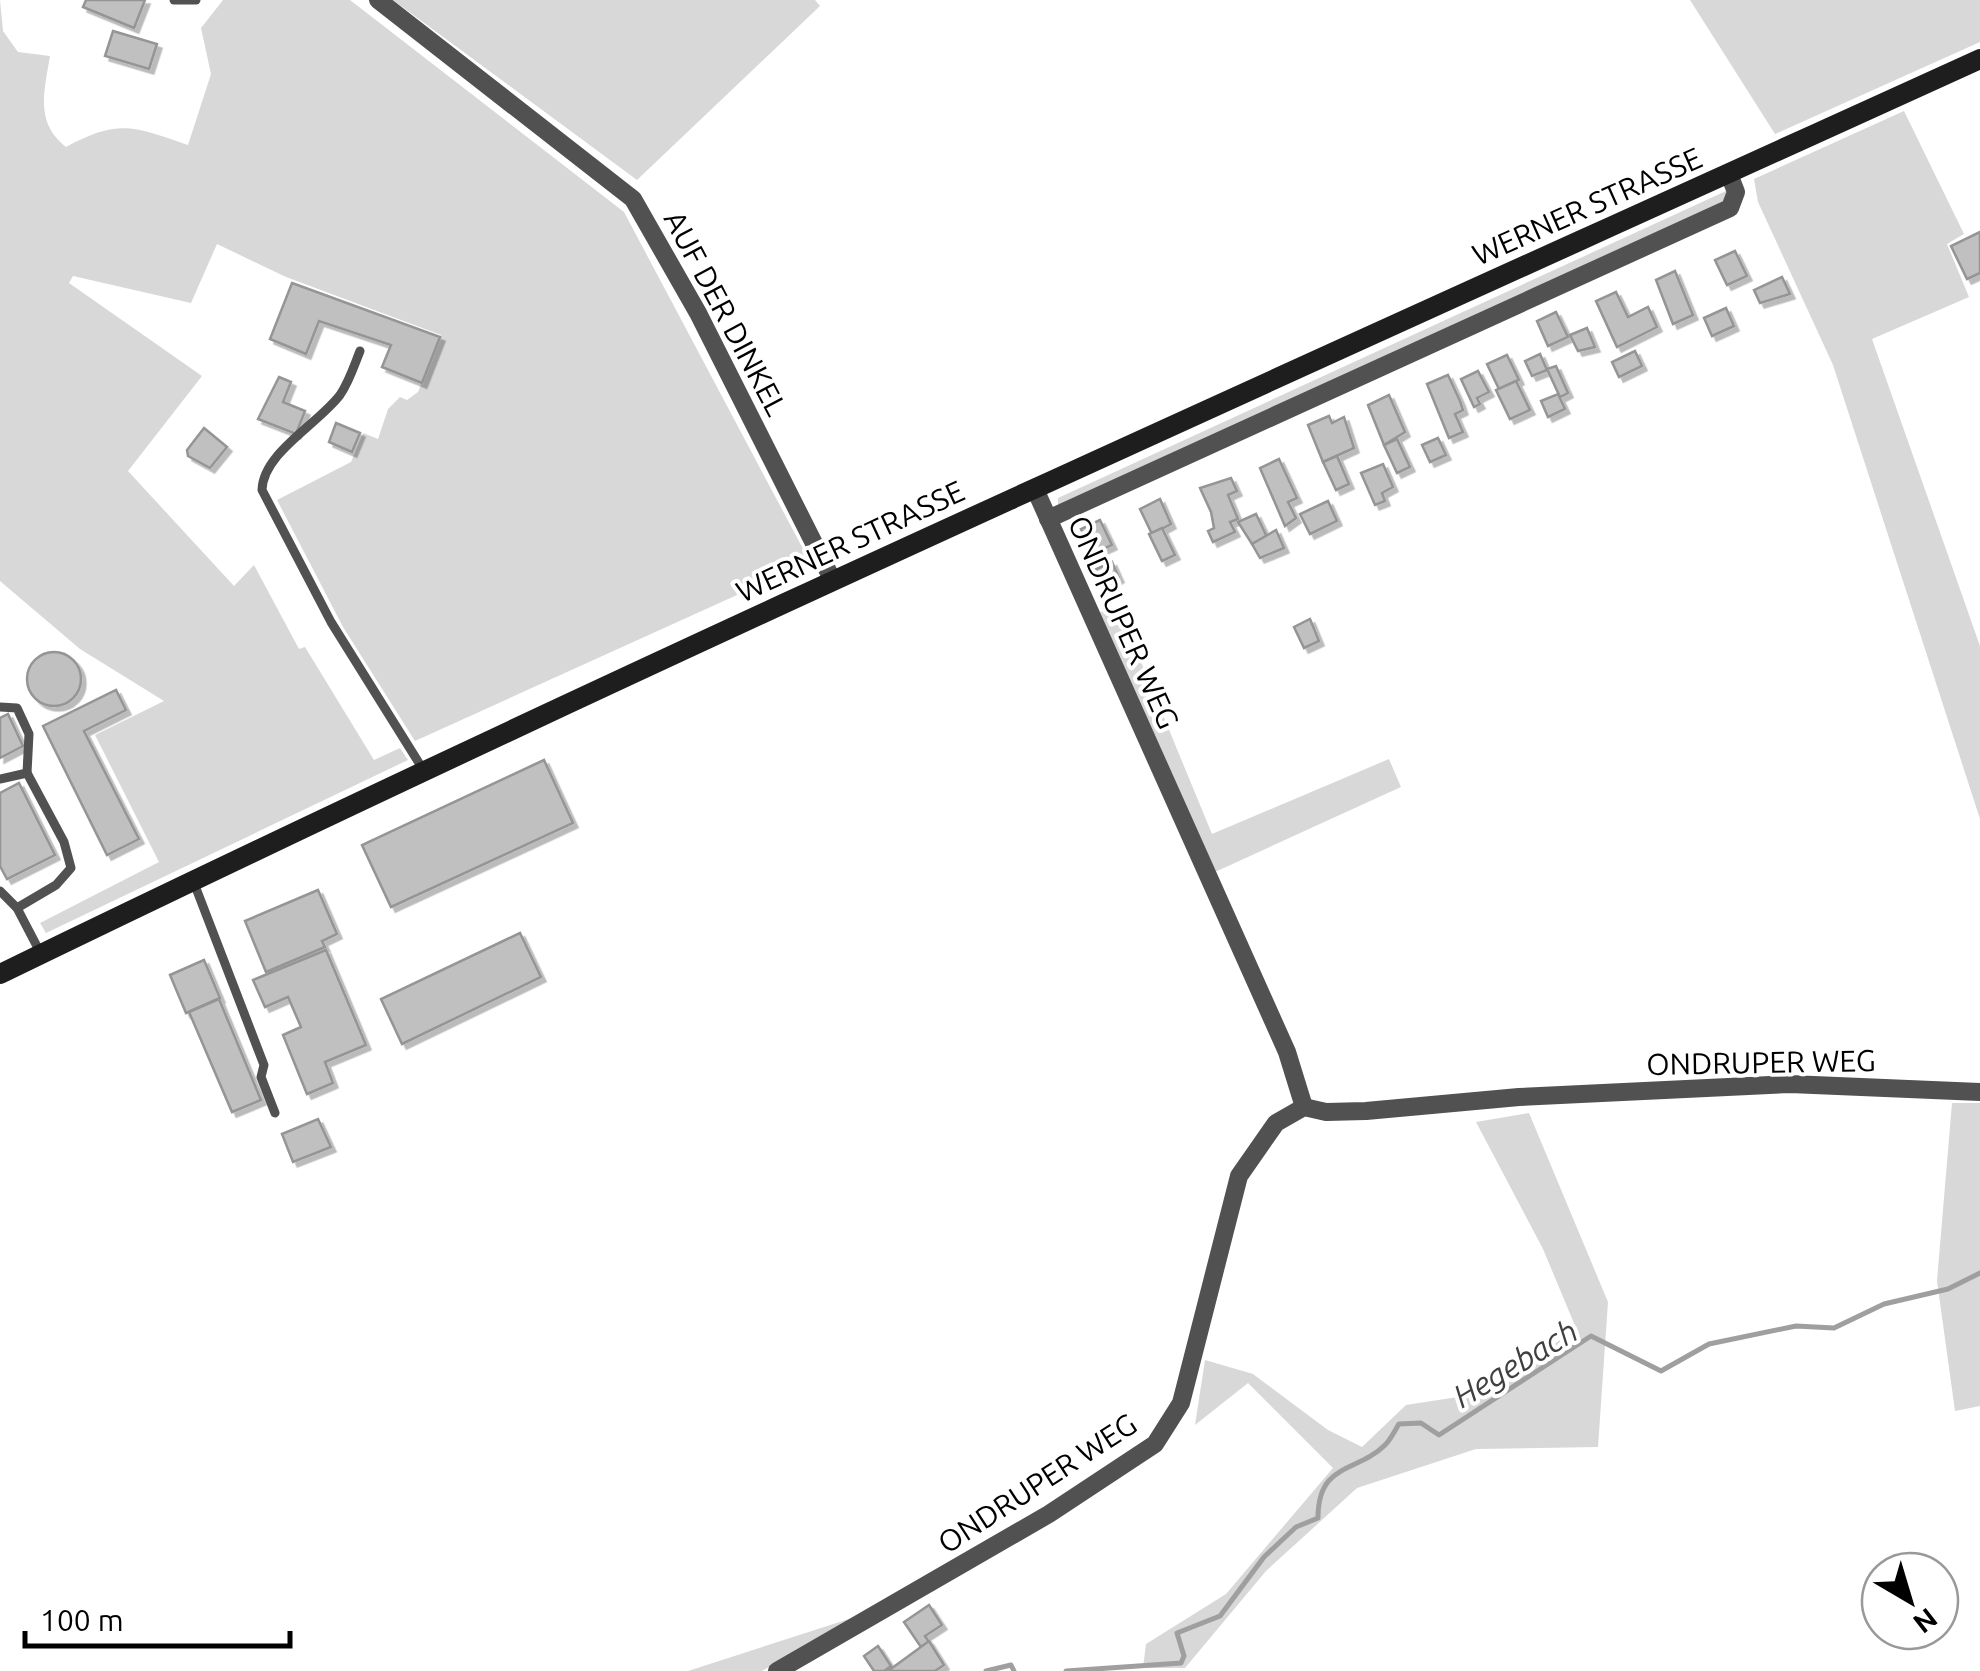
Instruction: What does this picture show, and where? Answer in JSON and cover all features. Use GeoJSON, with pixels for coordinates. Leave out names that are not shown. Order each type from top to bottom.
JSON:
{"type":"FeatureCollection","features":[{"type":"Feature","properties":{"kind":"main road","name":"WERNER STRASSE"},"geometry":{"type":"LineString","coordinates":[[0,974],[192,880],[833,581],[1980,58]]}},
{"type":"Feature","properties":{"kind":"street","name":"AUF DER DINKEL"},"geometry":{"type":"LineString","coordinates":[[378,0],[633,200],[698,313],[833,581]]}},
{"type":"Feature","properties":{"kind":"street","name":"WERNER STRASSE"},"geometry":{"type":"LineString","coordinates":[[1048,520],[1730,208],[1736,192],[1729,174]]}},
{"type":"Feature","properties":{"kind":"street","name":"ONDRUPER WEG"},"geometry":{"type":"LineString","coordinates":[[1035,489],[1287,1052],[1304,1107]]}},
{"type":"Feature","properties":{"kind":"street","name":"ONDRUPER WEG"},"geometry":{"type":"LineString","coordinates":[[777,1671],[1049,1514],[1155,1444],[1181,1402],[1239,1176],[1276,1123],[1304,1107],[1326,1112],[1366,1111],[1519,1097],[1790,1084],[1980,1092]]}},
{"type":"Feature","properties":{"kind":"lane"},"geometry":{"type":"LineString","coordinates":[[174,0],[196,0]]}},
{"type":"Feature","properties":{"kind":"lane"},"geometry":{"type":"LineString","coordinates":[[360,351],[343,390],[318,420],[271,460],[263,474],[262,490],[331,622],[424,771]]}},
{"type":"Feature","properties":{"kind":"lane"},"geometry":{"type":"LineString","coordinates":[[0,707],[16,708],[29,734],[27,773],[64,842],[71,868],[56,884],[17,908]]}},
{"type":"Feature","properties":{"kind":"lane"},"geometry":{"type":"LineString","coordinates":[[0,779],[27,773]]}},
{"type":"Feature","properties":{"kind":"lane"},"geometry":{"type":"LineString","coordinates":[[192,880],[264,1065],[261,1077],[275,1114]]}},
{"type":"Feature","properties":{"kind":"lane"},"geometry":{"type":"LineString","coordinates":[[0,891],[17,908],[40,954]]}},
{"type":"Feature","properties":{"kind":"shaded area"},"geometry":{"type":"Polygon","coordinates":[[[0,0],[3,31],[18,52],[50,56],[44,106],[50,128],[66,147],[100,132],[127,128],[188,145],[211,74],[201,28],[223,0],[350,0],[624,212],[810,562],[415,741],[343,627],[277,500],[351,462],[363,433],[378,439],[388,409],[400,397],[407,400],[418,392],[441,335],[286,277],[217,244],[191,303],[73,276],[69,283],[202,376],[128,471],[234,586],[254,565],[299,649],[305,647],[374,760],[400,748],[408,760],[46,933],[40,923],[159,862],[95,735],[164,701],[80,649],[0,581],[0,0]]]}},
{"type":"Feature","properties":{"kind":"shaded area"},"geometry":{"type":"Polygon","coordinates":[[[393,0],[815,0],[820,6],[637,180],[393,0]]]}},
{"type":"Feature","properties":{"kind":"shaded area"},"geometry":{"type":"Polygon","coordinates":[[[1690,0],[1980,0],[1980,42],[1775,134],[1690,0]]]}},
{"type":"Feature","properties":{"kind":"shaded area"},"geometry":{"type":"Polygon","coordinates":[[[1904,111],[1964,234],[1947,244],[1969,297],[1872,339],[1980,646],[1980,819],[1833,365],[1758,202],[1754,179],[1904,111]]]}},
{"type":"Feature","properties":{"kind":"shaded area"},"geometry":{"type":"Polygon","coordinates":[[[1726,191],[1727,200],[1058,509],[1058,498],[1726,191]]]}},
{"type":"Feature","properties":{"kind":"shaded area"},"geometry":{"type":"Polygon","coordinates":[[[1118,606],[1212,834],[1389,759],[1401,787],[1215,872],[1098,613],[1118,606]]]}},
{"type":"Feature","properties":{"kind":"shaded area"},"geometry":{"type":"Polygon","coordinates":[[[1952,1103],[1980,1103],[1980,1406],[1955,1411],[1937,1281],[1952,1103]]]}},
{"type":"Feature","properties":{"kind":"shaded area"},"geometry":{"type":"Polygon","coordinates":[[[1529,1113],[1608,1302],[1598,1447],[1476,1449],[1357,1488],[1266,1571],[1185,1668],[1143,1668],[1146,1644],[1226,1594],[1333,1468],[1248,1383],[1195,1425],[1205,1360],[1253,1374],[1328,1430],[1362,1447],[1406,1405],[1490,1392],[1576,1328],[1543,1249],[1476,1122],[1529,1113]]]}},
{"type":"Feature","properties":{"kind":"shaded area"},"geometry":{"type":"Polygon","coordinates":[[[852,1618],[762,1671],[688,1671],[852,1618]]]}},
{"type":"Feature","properties":{"kind":"building"},"geometry":{"type":"Polygon","coordinates":[[[86,0],[145,0],[134,28],[83,7],[86,0]]]}},
{"type":"Feature","properties":{"kind":"building"},"geometry":{"type":"Polygon","coordinates":[[[113,31],[157,44],[149,69],[105,56],[113,31]]]}},
{"type":"Feature","properties":{"kind":"building"},"geometry":{"type":"Polygon","coordinates":[[[1980,232],[1980,273],[1967,279],[1951,246],[1980,232]]]}},
{"type":"Feature","properties":{"kind":"building"},"geometry":{"type":"Polygon","coordinates":[[[1735,251],[1747,276],[1727,285],[1715,260],[1735,251]]]}},
{"type":"Feature","properties":{"kind":"building"},"geometry":{"type":"Polygon","coordinates":[[[1675,271],[1693,315],[1673,324],[1656,280],[1675,271]]]}},
{"type":"Feature","properties":{"kind":"building"},"geometry":{"type":"Polygon","coordinates":[[[1782,277],[1790,294],[1760,303],[1754,290],[1782,277]]]}},
{"type":"Feature","properties":{"kind":"building"},"geometry":{"type":"Polygon","coordinates":[[[292,283],[440,337],[422,383],[382,367],[391,345],[319,321],[306,354],[270,339],[292,283]]]}},
{"type":"Feature","properties":{"kind":"building"},"geometry":{"type":"Polygon","coordinates":[[[1616,292],[1628,317],[1648,307],[1657,327],[1617,347],[1596,301],[1616,292]]]}},
{"type":"Feature","properties":{"kind":"building"},"geometry":{"type":"Polygon","coordinates":[[[1726,308],[1734,326],[1712,336],[1704,318],[1726,308]]]}},
{"type":"Feature","properties":{"kind":"building"},"geometry":{"type":"Polygon","coordinates":[[[1556,312],[1568,337],[1548,346],[1537,321],[1556,312]]]}},
{"type":"Feature","properties":{"kind":"building"},"geometry":{"type":"Polygon","coordinates":[[[1587,328],[1595,347],[1578,351],[1570,335],[1587,328]]]}},
{"type":"Feature","properties":{"kind":"building"},"geometry":{"type":"Polygon","coordinates":[[[1635,351],[1642,366],[1619,377],[1612,362],[1635,351]]]}},
{"type":"Feature","properties":{"kind":"building"},"geometry":{"type":"Polygon","coordinates":[[[1540,354],[1547,370],[1532,376],[1525,361],[1540,354]]]}},
{"type":"Feature","properties":{"kind":"building"},"geometry":{"type":"Polygon","coordinates":[[[1507,355],[1519,380],[1499,389],[1487,364],[1507,355]]]}},
{"type":"Feature","properties":{"kind":"building"},"geometry":{"type":"Polygon","coordinates":[[[1556,366],[1568,393],[1560,397],[1547,369],[1556,366]]]}},
{"type":"Feature","properties":{"kind":"building"},"geometry":{"type":"Polygon","coordinates":[[[1478,371],[1489,392],[1477,398],[1480,404],[1474,407],[1461,379],[1478,371]]]}},
{"type":"Feature","properties":{"kind":"building"},"geometry":{"type":"Polygon","coordinates":[[[1448,375],[1463,410],[1455,414],[1463,432],[1449,438],[1427,384],[1448,375]]]}},
{"type":"Feature","properties":{"kind":"building"},"geometry":{"type":"Polygon","coordinates":[[[279,377],[291,382],[283,402],[305,411],[296,434],[258,419],[279,377]]]}},
{"type":"Feature","properties":{"kind":"building"},"geometry":{"type":"Polygon","coordinates":[[[1516,381],[1530,410],[1510,419],[1496,390],[1516,381]]]}},
{"type":"Feature","properties":{"kind":"building"},"geometry":{"type":"Polygon","coordinates":[[[1558,394],[1565,409],[1548,417],[1541,401],[1558,394]]]}},
{"type":"Feature","properties":{"kind":"building"},"geometry":{"type":"Polygon","coordinates":[[[1389,395],[1405,432],[1384,445],[1368,405],[1389,395]]]}},
{"type":"Feature","properties":{"kind":"building"},"geometry":{"type":"Polygon","coordinates":[[[1329,416],[1332,423],[1344,417],[1354,448],[1323,462],[1308,425],[1329,416]]]}},
{"type":"Feature","properties":{"kind":"building"},"geometry":{"type":"Polygon","coordinates":[[[336,423],[360,433],[352,452],[329,442],[336,423]]]}},
{"type":"Feature","properties":{"kind":"building"},"geometry":{"type":"Polygon","coordinates":[[[204,428],[227,447],[210,468],[188,456],[187,450],[204,428]]]}},
{"type":"Feature","properties":{"kind":"building"},"geometry":{"type":"Polygon","coordinates":[[[1438,438],[1446,455],[1430,462],[1422,445],[1438,438]]]}},
{"type":"Feature","properties":{"kind":"building"},"geometry":{"type":"Polygon","coordinates":[[[1397,439],[1410,467],[1397,473],[1384,445],[1397,439]]]}},
{"type":"Feature","properties":{"kind":"building"},"geometry":{"type":"Polygon","coordinates":[[[1337,456],[1349,484],[1336,490],[1323,462],[1337,456]]]}},
{"type":"Feature","properties":{"kind":"building"},"geometry":{"type":"Polygon","coordinates":[[[1279,459],[1297,498],[1288,502],[1296,518],[1285,526],[1260,468],[1279,459]]]}},
{"type":"Feature","properties":{"kind":"building"},"geometry":{"type":"Polygon","coordinates":[[[1383,464],[1393,487],[1382,493],[1385,501],[1375,505],[1361,473],[1383,464]]]}},
{"type":"Feature","properties":{"kind":"building"},"geometry":{"type":"Polygon","coordinates":[[[1231,478],[1237,491],[1228,495],[1238,519],[1230,522],[1235,532],[1213,542],[1208,531],[1214,528],[1211,512],[1200,488],[1231,478]]]}},
{"type":"Feature","properties":{"kind":"building"},"geometry":{"type":"Polygon","coordinates":[[[1160,499],[1171,524],[1152,534],[1140,509],[1160,499]]]}},
{"type":"Feature","properties":{"kind":"building"},"geometry":{"type":"Polygon","coordinates":[[[1328,501],[1337,521],[1310,534],[1300,514],[1328,501]]]}},
{"type":"Feature","properties":{"kind":"building"},"geometry":{"type":"Polygon","coordinates":[[[1256,514],[1267,537],[1252,544],[1238,522],[1256,514]]]}},
{"type":"Feature","properties":{"kind":"building"},"geometry":{"type":"Polygon","coordinates":[[[1100,520],[1112,545],[1092,554],[1081,529],[1100,520]]]}},
{"type":"Feature","properties":{"kind":"building"},"geometry":{"type":"Polygon","coordinates":[[[1162,528],[1175,555],[1162,561],[1149,534],[1162,528]]]}},
{"type":"Feature","properties":{"kind":"building"},"geometry":{"type":"Polygon","coordinates":[[[1276,530],[1284,548],[1260,558],[1252,544],[1276,530]]]}},
{"type":"Feature","properties":{"kind":"building"},"geometry":{"type":"Polygon","coordinates":[[[1112,562],[1119,578],[1104,586],[1096,569],[1112,562]]]}},
{"type":"Feature","properties":{"kind":"building"},"geometry":{"type":"Polygon","coordinates":[[[1310,619],[1319,641],[1304,648],[1294,627],[1310,619]]]}},
{"type":"Feature","properties":{"kind":"building"},"geometry":{"type":"Polygon","coordinates":[[[54,652],[73,660],[81,679],[73,698],[54,706],[35,698],[27,679],[35,660],[54,652]]]}},
{"type":"Feature","properties":{"kind":"building"},"geometry":{"type":"Polygon","coordinates":[[[116,690],[126,710],[84,731],[139,839],[107,855],[43,726],[116,690]]]}},
{"type":"Feature","properties":{"kind":"building"},"geometry":{"type":"Polygon","coordinates":[[[8,714],[23,746],[0,758],[0,718],[8,714]]]}},
{"type":"Feature","properties":{"kind":"building"},"geometry":{"type":"Polygon","coordinates":[[[544,760],[573,823],[391,907],[362,845],[544,760]]]}},
{"type":"Feature","properties":{"kind":"building"},"geometry":{"type":"Polygon","coordinates":[[[19,783],[55,855],[7,879],[0,866],[0,793],[19,783]]]}},
{"type":"Feature","properties":{"kind":"building"},"geometry":{"type":"Polygon","coordinates":[[[318,890],[337,934],[322,941],[325,947],[266,972],[245,921],[318,890]]]}},
{"type":"Feature","properties":{"kind":"building"},"geometry":{"type":"Polygon","coordinates":[[[520,933],[541,977],[402,1044],[381,999],[520,933]]]}},
{"type":"Feature","properties":{"kind":"building"},"geometry":{"type":"Polygon","coordinates":[[[326,950],[366,1045],[325,1062],[333,1083],[307,1094],[283,1035],[301,1027],[288,997],[265,1007],[253,980],[326,950]]]}},
{"type":"Feature","properties":{"kind":"building"},"geometry":{"type":"Polygon","coordinates":[[[204,960],[220,998],[186,1013],[170,975],[204,960]]]}},
{"type":"Feature","properties":{"kind":"building"},"geometry":{"type":"Polygon","coordinates":[[[219,999],[261,1100],[232,1112],[189,1012],[219,999]]]}},
{"type":"Feature","properties":{"kind":"building"},"geometry":{"type":"Polygon","coordinates":[[[318,1119],[331,1147],[293,1162],[282,1134],[318,1119]]]}},
{"type":"Feature","properties":{"kind":"building"},"geometry":{"type":"Polygon","coordinates":[[[929,1605],[942,1625],[925,1636],[929,1642],[921,1647],[904,1622],[929,1605]]]}},
{"type":"Feature","properties":{"kind":"building"},"geometry":{"type":"Polygon","coordinates":[[[929,1641],[944,1665],[935,1671],[888,1671],[929,1641]]]}},
{"type":"Feature","properties":{"kind":"building"},"geometry":{"type":"Polygon","coordinates":[[[878,1646],[891,1666],[884,1671],[874,1671],[864,1656],[878,1646]]]}},
{"type":"Feature","properties":{"kind":"waterway","name":"Hegebach"},"geometry":{"type":"LineString","coordinates":[[1066,1671],[1181,1663],[1184,1656],[1177,1633],[1220,1616],[1264,1557],[1296,1527],[1318,1518],[1320,1500],[1332,1478],[1374,1454],[1399,1424],[1421,1423],[1439,1435],[1591,1336],[1661,1371],[1709,1344],[1796,1326],[1834,1328],[1884,1304],[1948,1289],[1980,1273]]}},
{"type":"Feature","properties":{"kind":"waterway","name":"Hegebach"},"geometry":{"type":"LineString","coordinates":[[986,1671],[1011,1665],[1014,1671]]}}]}
